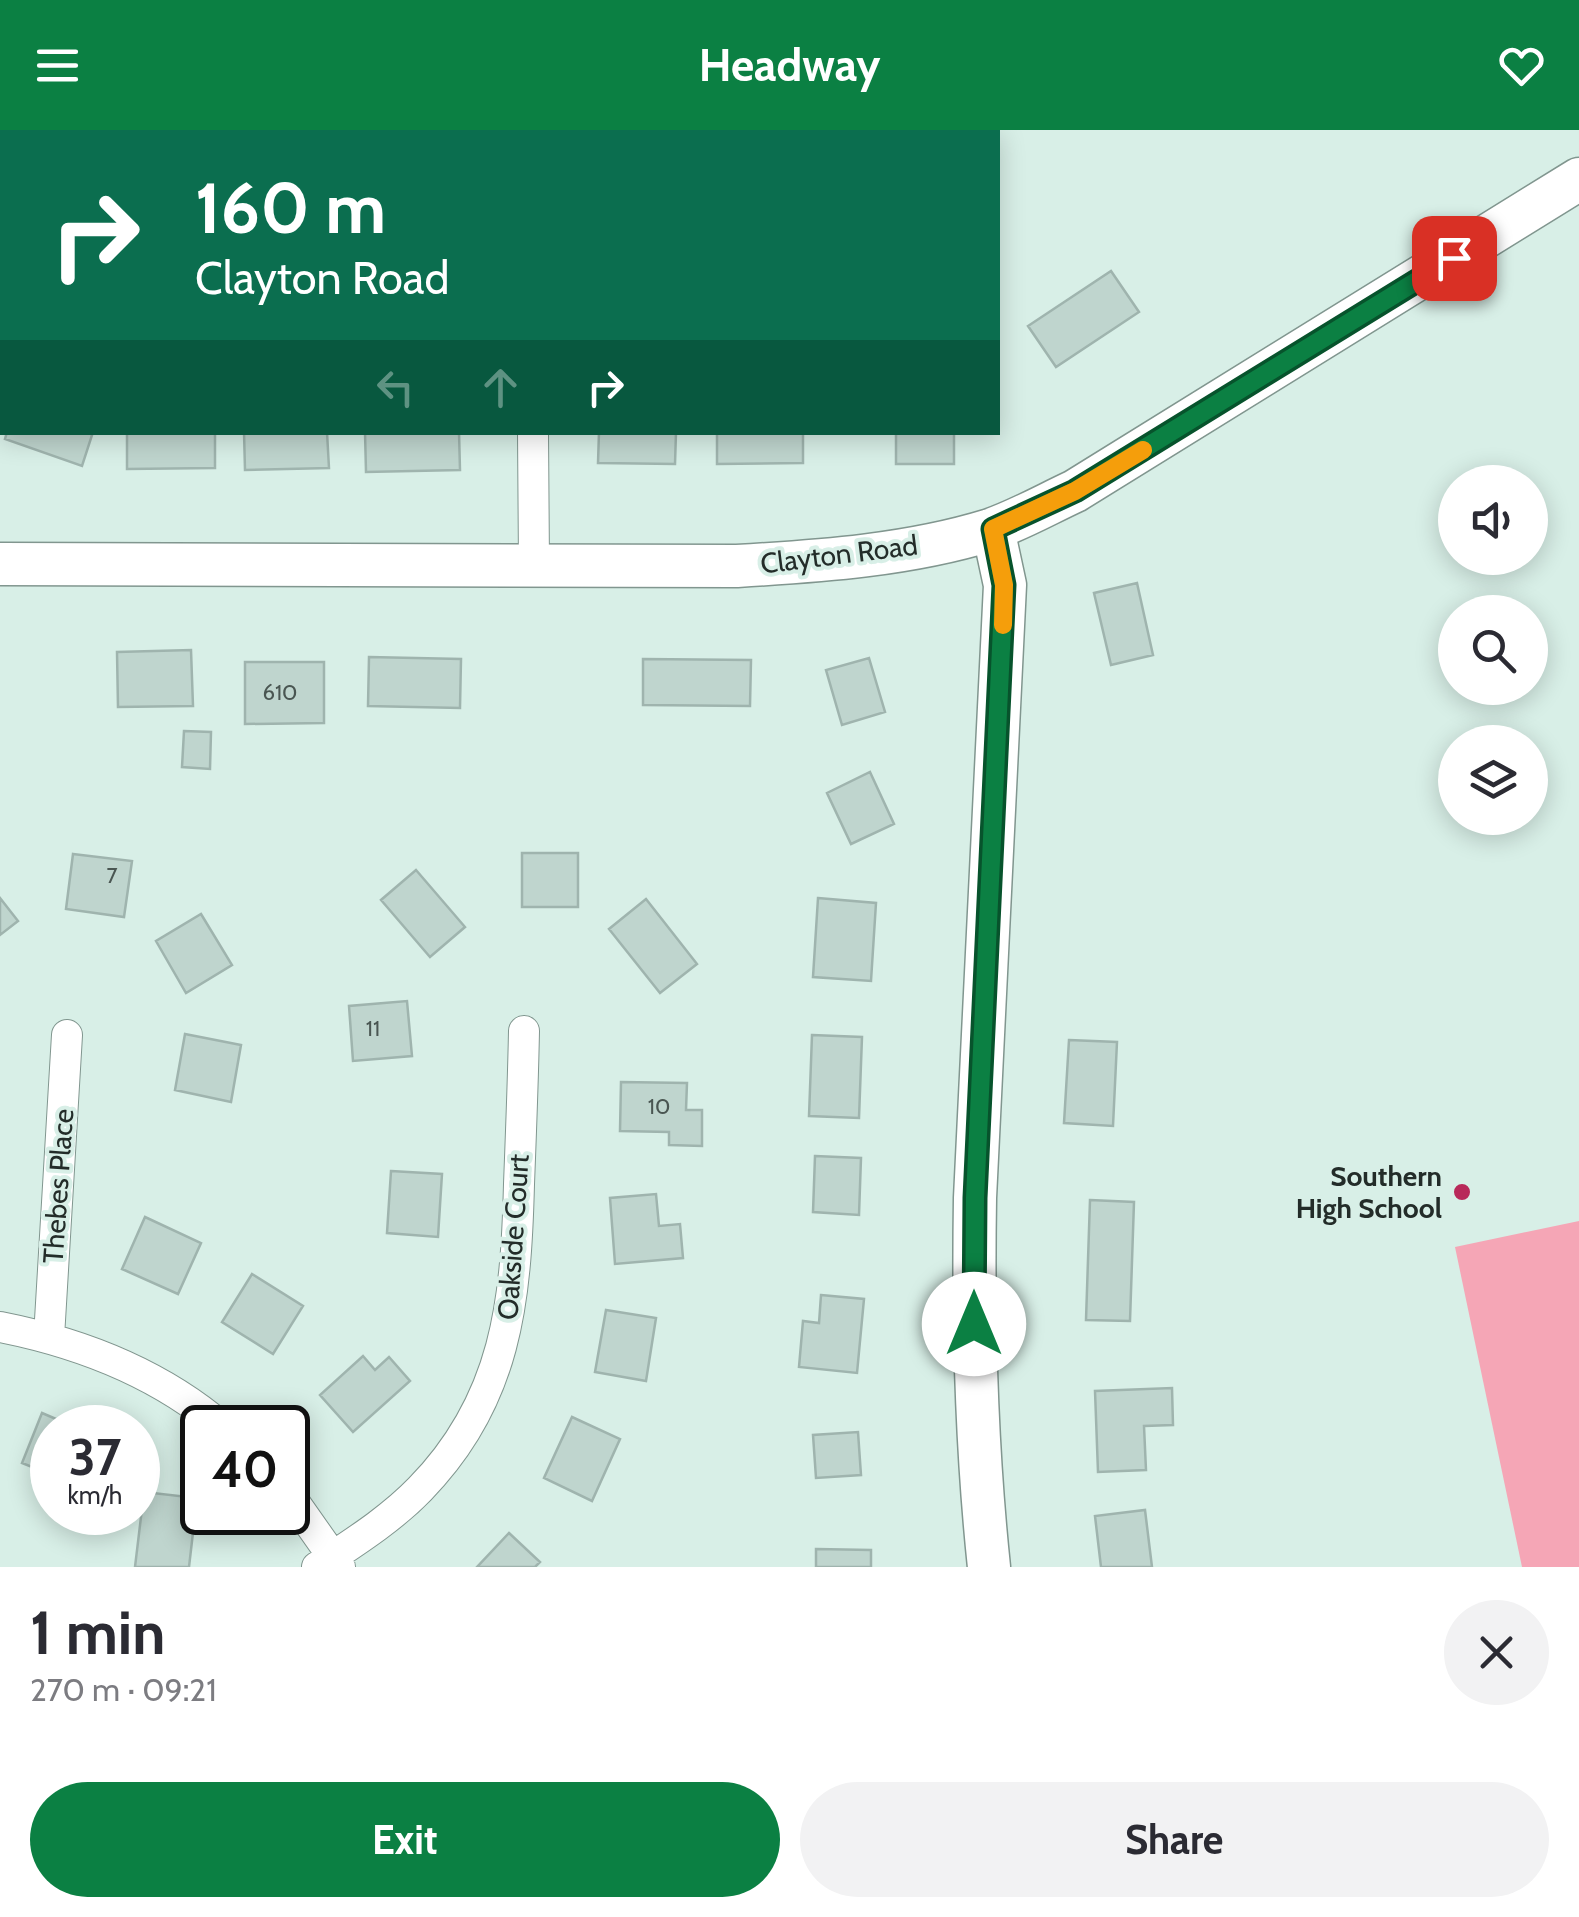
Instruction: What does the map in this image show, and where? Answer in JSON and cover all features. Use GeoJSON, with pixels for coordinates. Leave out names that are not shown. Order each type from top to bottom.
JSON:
{"type":"FeatureCollection","features":[{"type":"Feature","properties":{"kind":"street","name":"Clayton Road"},"geometry":{"type":"LineString","coordinates":[[0,564],[738,566],[898,550],[993,529],[1075,491],[1176,431],[1579,180]]}},
{"type":"Feature","properties":{"kind":"street"},"geometry":{"type":"LineString","coordinates":[[534,435],[534,565]]}},
{"type":"Feature","properties":{"kind":"street"},"geometry":{"type":"LineString","coordinates":[[988,1567],[976,1400],[974,1286],[1004,585],[993,529]]}},
{"type":"Feature","properties":{"kind":"street","name":"Oakside Court"},"geometry":{"type":"LineString","coordinates":[[330,1563],[422,1488],[477,1411],[496,1368],[512,1311],[517,1261],[524,1031]]}},
{"type":"Feature","properties":{"kind":"street","name":"Thebes Place"},"geometry":{"type":"LineString","coordinates":[[48,1336],[68,1035]]}},
{"type":"Feature","properties":{"kind":"street"},"geometry":{"type":"LineString","coordinates":[[0,1327],[48,1336],[109,1358],[167,1387],[192,1405]]}},
{"type":"Feature","properties":{"kind":"street"},"geometry":{"type":"LineString","coordinates":[[310,1530],[330,1563]]}},
{"type":"Feature","properties":{"kind":"shaded area"},"geometry":{"type":"Polygon","coordinates":[[[1579,1221],[1579,1567],[1522,1567],[1455,1247],[1579,1221]]]}},
{"type":"Feature","properties":{"kind":"building"},"geometry":{"type":"Polygon","coordinates":[[[1111,271],[1139,312],[1056,367],[1028,326],[1111,271]]]}},
{"type":"Feature","properties":{"kind":"building"},"geometry":{"type":"Polygon","coordinates":[[[6,435],[92,435],[82,466],[5,439],[6,435]]]}},
{"type":"Feature","properties":{"kind":"building"},"geometry":{"type":"Polygon","coordinates":[[[127,435],[215,435],[215,468],[127,469],[127,435]]]}},
{"type":"Feature","properties":{"kind":"building"},"geometry":{"type":"Polygon","coordinates":[[[244,435],[327,435],[329,468],[245,470],[244,435]]]}},
{"type":"Feature","properties":{"kind":"building"},"geometry":{"type":"Polygon","coordinates":[[[365,435],[459,435],[460,470],[366,472],[365,435]]]}},
{"type":"Feature","properties":{"kind":"building"},"geometry":{"type":"Polygon","coordinates":[[[599,435],[676,435],[675,464],[598,463],[599,435]]]}},
{"type":"Feature","properties":{"kind":"building"},"geometry":{"type":"Polygon","coordinates":[[[717,435],[803,435],[803,463],[717,464],[717,435]]]}},
{"type":"Feature","properties":{"kind":"building"},"geometry":{"type":"Polygon","coordinates":[[[896,435],[954,435],[954,464],[896,464],[896,435]]]}},
{"type":"Feature","properties":{"kind":"building"},"geometry":{"type":"Polygon","coordinates":[[[1137,583],[1153,655],[1111,665],[1094,593],[1137,583]]]}},
{"type":"Feature","properties":{"kind":"building"},"geometry":{"type":"Polygon","coordinates":[[[191,650],[193,706],[118,707],[117,652],[191,650]]]}},
{"type":"Feature","properties":{"kind":"building"},"geometry":{"type":"Polygon","coordinates":[[[369,657],[461,659],[460,708],[368,706],[369,657]]]}},
{"type":"Feature","properties":{"kind":"building"},"geometry":{"type":"Polygon","coordinates":[[[869,658],[885,712],[842,725],[826,670],[869,658]]]}},
{"type":"Feature","properties":{"kind":"building"},"geometry":{"type":"Polygon","coordinates":[[[643,659],[751,660],[750,706],[643,705],[643,659]]]}},
{"type":"Feature","properties":{"kind":"building"},"geometry":{"type":"Polygon","coordinates":[[[245,662],[324,662],[324,723],[245,724],[245,662]]]}},
{"type":"Feature","properties":{"kind":"building"},"geometry":{"type":"Polygon","coordinates":[[[184,731],[211,732],[210,769],[182,767],[184,731]]]}},
{"type":"Feature","properties":{"kind":"building"},"geometry":{"type":"Polygon","coordinates":[[[870,772],[894,824],[851,844],[827,793],[870,772]]]}},
{"type":"Feature","properties":{"kind":"building"},"geometry":{"type":"Polygon","coordinates":[[[522,853],[578,853],[578,907],[522,907],[522,853]]]}},
{"type":"Feature","properties":{"kind":"building"},"geometry":{"type":"Polygon","coordinates":[[[73,854],[132,861],[124,917],[66,909],[73,854]]]}},
{"type":"Feature","properties":{"kind":"building"},"geometry":{"type":"Polygon","coordinates":[[[416,870],[465,927],[430,957],[381,900],[416,870]]]}},
{"type":"Feature","properties":{"kind":"building"},"geometry":{"type":"Polygon","coordinates":[[[0,898],[18,921],[0,935],[0,898]]]}},
{"type":"Feature","properties":{"kind":"building"},"geometry":{"type":"Polygon","coordinates":[[[818,898],[876,903],[871,981],[813,977],[818,898]]]}},
{"type":"Feature","properties":{"kind":"building"},"geometry":{"type":"Polygon","coordinates":[[[646,899],[697,964],[660,993],[609,929],[646,899]]]}},
{"type":"Feature","properties":{"kind":"building"},"geometry":{"type":"Polygon","coordinates":[[[201,914],[232,965],[186,993],[156,941],[201,914]]]}},
{"type":"Feature","properties":{"kind":"building"},"geometry":{"type":"Polygon","coordinates":[[[407,1001],[412,1056],[353,1061],[349,1006],[407,1001]]]}},
{"type":"Feature","properties":{"kind":"building"},"geometry":{"type":"Polygon","coordinates":[[[185,1034],[241,1045],[231,1102],[175,1090],[185,1034]]]}},
{"type":"Feature","properties":{"kind":"building"},"geometry":{"type":"Polygon","coordinates":[[[812,1035],[862,1037],[859,1118],[809,1116],[812,1035]]]}},
{"type":"Feature","properties":{"kind":"building"},"geometry":{"type":"Polygon","coordinates":[[[1069,1040],[1117,1042],[1113,1126],[1064,1123],[1069,1040]]]}},
{"type":"Feature","properties":{"kind":"building"},"geometry":{"type":"Polygon","coordinates":[[[621,1082],[687,1083],[686,1110],[702,1110],[702,1146],[669,1145],[669,1132],[620,1131],[621,1082]]]}},
{"type":"Feature","properties":{"kind":"building"},"geometry":{"type":"Polygon","coordinates":[[[815,1156],[861,1158],[859,1215],[813,1212],[815,1156]]]}},
{"type":"Feature","properties":{"kind":"building"},"geometry":{"type":"Polygon","coordinates":[[[391,1171],[442,1174],[438,1237],[387,1233],[391,1171]]]}},
{"type":"Feature","properties":{"kind":"building"},"geometry":{"type":"Polygon","coordinates":[[[656,1194],[659,1226],[680,1224],[683,1258],[615,1264],[610,1198],[656,1194]]]}},
{"type":"Feature","properties":{"kind":"building"},"geometry":{"type":"Polygon","coordinates":[[[1090,1200],[1134,1202],[1130,1321],[1086,1320],[1090,1200]]]}},
{"type":"Feature","properties":{"kind":"building"},"geometry":{"type":"Polygon","coordinates":[[[145,1217],[201,1243],[178,1294],[122,1269],[145,1217]]]}},
{"type":"Feature","properties":{"kind":"building"},"geometry":{"type":"Polygon","coordinates":[[[252,1274],[303,1306],[273,1354],[222,1322],[252,1274]]]}},
{"type":"Feature","properties":{"kind":"building"},"geometry":{"type":"Polygon","coordinates":[[[821,1295],[864,1299],[857,1373],[799,1367],[803,1321],[819,1323],[821,1295]]]}},
{"type":"Feature","properties":{"kind":"building"},"geometry":{"type":"Polygon","coordinates":[[[606,1310],[656,1318],[646,1381],[595,1372],[606,1310]]]}},
{"type":"Feature","properties":{"kind":"building"},"geometry":{"type":"Polygon","coordinates":[[[363,1356],[375,1370],[389,1357],[410,1381],[353,1432],[320,1395],[363,1356]]]}},
{"type":"Feature","properties":{"kind":"building"},"geometry":{"type":"Polygon","coordinates":[[[1172,1388],[1173,1425],[1144,1426],[1146,1470],[1098,1472],[1095,1391],[1172,1388]]]}},
{"type":"Feature","properties":{"kind":"building"},"geometry":{"type":"Polygon","coordinates":[[[572,1417],[620,1439],[592,1501],[544,1478],[572,1417]]]}},
{"type":"Feature","properties":{"kind":"building"},"geometry":{"type":"Polygon","coordinates":[[[858,1432],[861,1475],[816,1478],[813,1435],[858,1432]]]}},
{"type":"Feature","properties":{"kind":"building"},"geometry":{"type":"Polygon","coordinates":[[[30,1443],[30,1466],[22,1463],[30,1443]]]}},
{"type":"Feature","properties":{"kind":"building"},"geometry":{"type":"Polygon","coordinates":[[[160,1494],[180,1496],[180,1535],[193,1535],[189,1567],[135,1567],[139,1535],[160,1535],[160,1494]]]}},
{"type":"Feature","properties":{"kind":"building"},"geometry":{"type":"Polygon","coordinates":[[[1145,1510],[1152,1567],[1101,1567],[1095,1516],[1145,1510]]]}},
{"type":"Feature","properties":{"kind":"building"},"geometry":{"type":"Polygon","coordinates":[[[509,1533],[540,1562],[535,1567],[477,1567],[509,1533]]]}},
{"type":"Feature","properties":{"kind":"building"},"geometry":{"type":"Polygon","coordinates":[[[816,1549],[871,1550],[871,1567],[816,1567],[816,1549]]]}},
{"type":"Feature","properties":{"kind":"slow traffic"},"geometry":{"type":"LineString","coordinates":[[1003,625],[1004,585],[993,529],[1075,491],[1143,450]]}},
{"type":"Feature","properties":{"kind":"place","name":"Southern High School"},"geometry":{"type":"Point","coordinates":[1462,1192]}},
{"type":"Feature","properties":{"kind":"route"},"geometry":{"type":"LineString","coordinates":[[974,1324],[975,1198],[1002,671],[1004,585],[993,529],[1075,491],[1454,258]]}}]}
